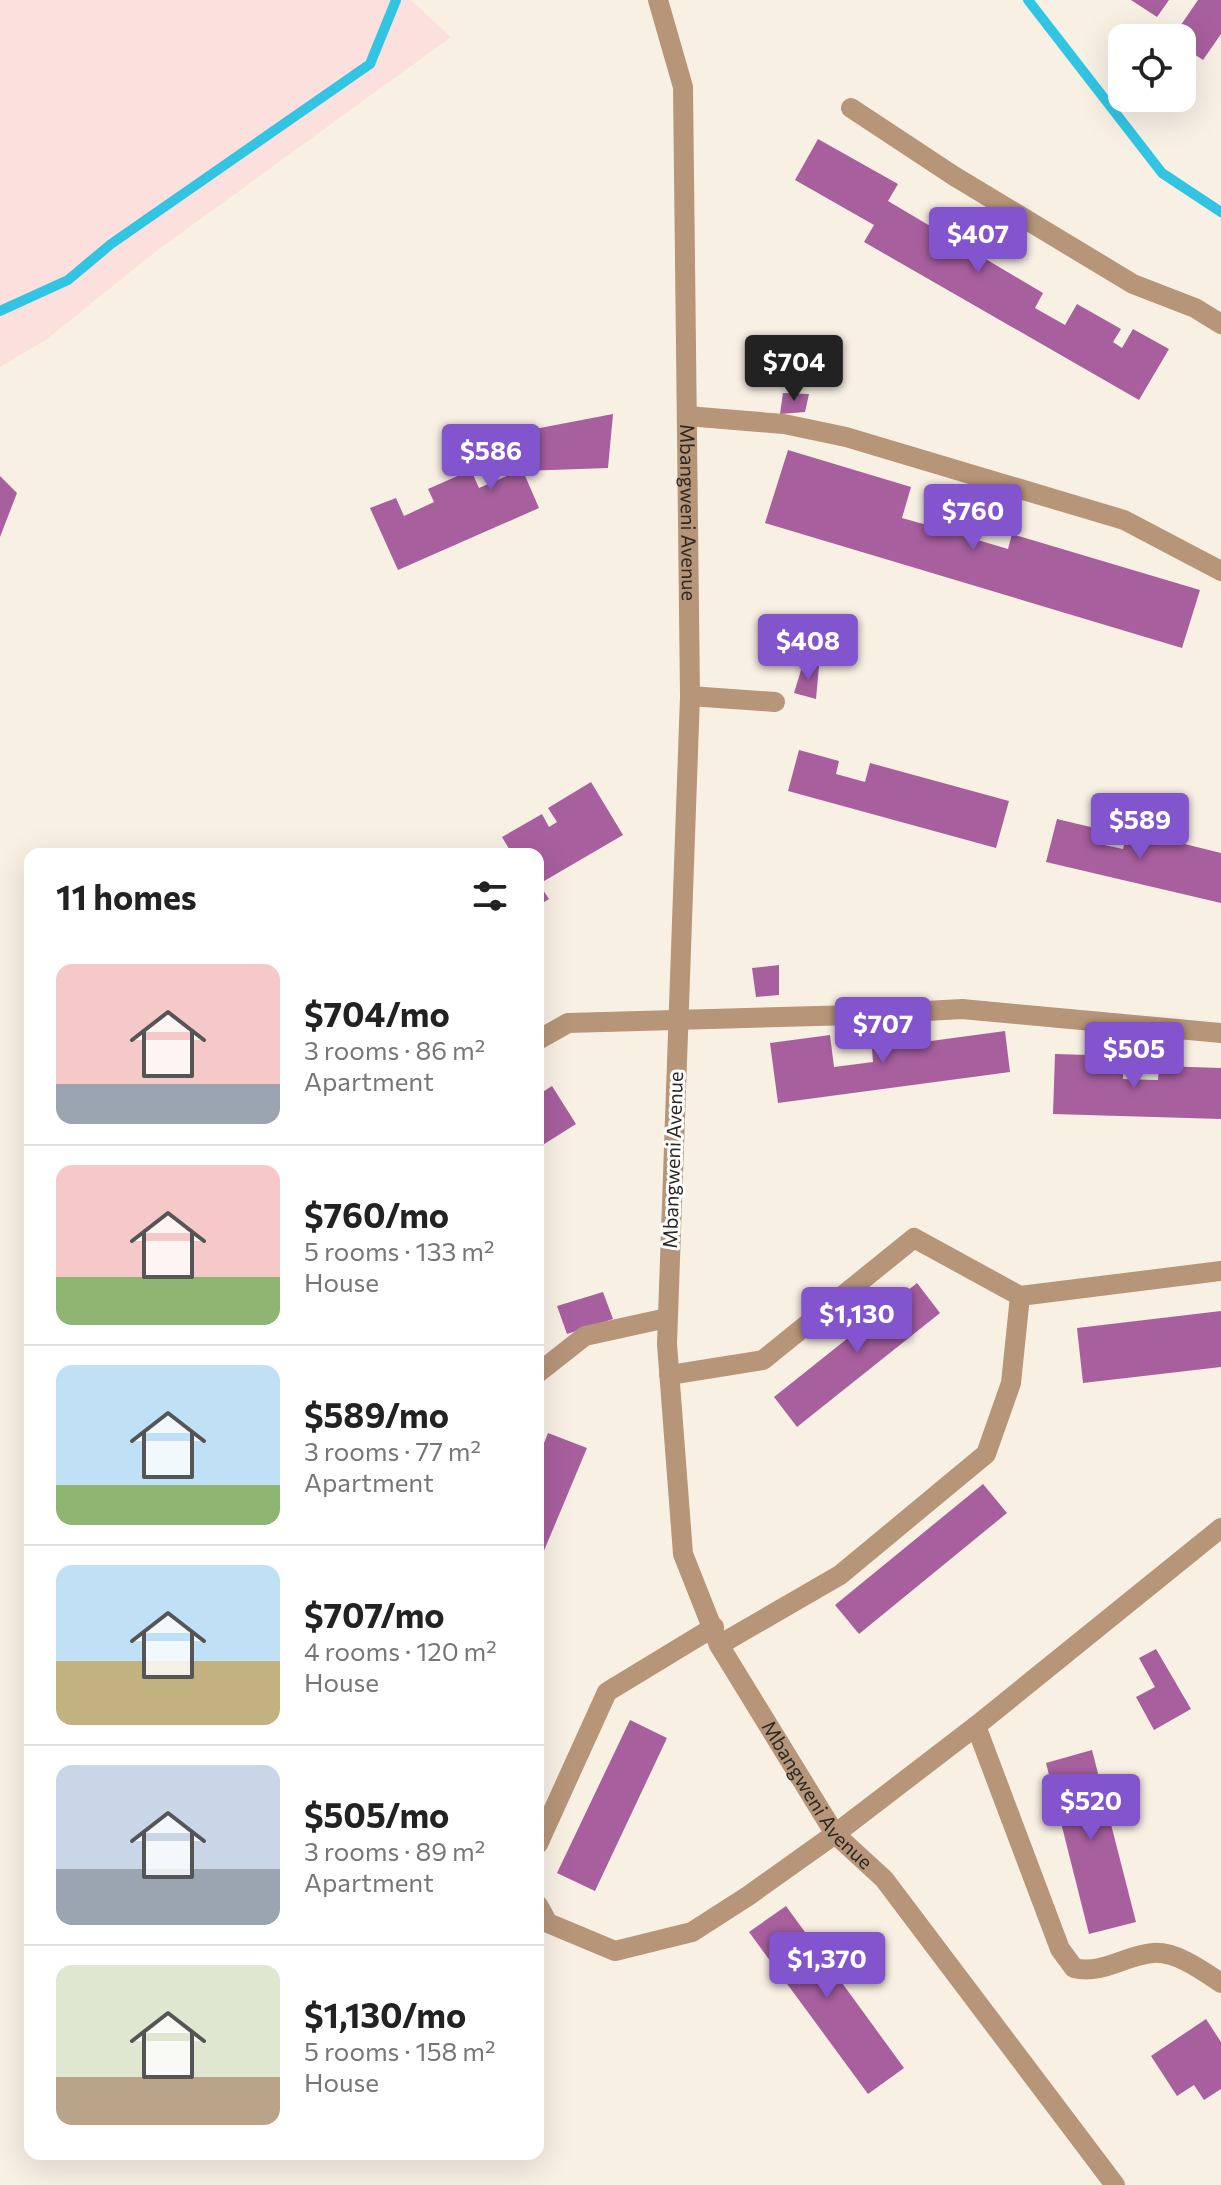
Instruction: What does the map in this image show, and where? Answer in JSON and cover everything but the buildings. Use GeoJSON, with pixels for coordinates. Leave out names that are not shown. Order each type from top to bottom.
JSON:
{"type":"FeatureCollection","features":[{"type":"Feature","properties":{"kind":"street","name":"Mbangweni Avenue"},"geometry":{"type":"LineString","coordinates":[[658,0],[683,87],[690,696],[667,1318],[683,1554],[717,1636],[835,1834],[884,1879],[1115,2185]]}},
{"type":"Feature","properties":{"kind":"street"},"geometry":{"type":"LineString","coordinates":[[851,108],[954,176],[1133,284],[1195,308],[1221,324]]}},
{"type":"Feature","properties":{"kind":"street"},"geometry":{"type":"LineString","coordinates":[[687,416],[784,424],[846,437],[1124,520],[1221,571]]}},
{"type":"Feature","properties":{"kind":"street"},"geometry":{"type":"LineString","coordinates":[[690,696],[775,702]]}},
{"type":"Feature","properties":{"kind":"street"},"geometry":{"type":"LineString","coordinates":[[544,1037],[568,1023],[962,1009],[1221,1033]]}},
{"type":"Feature","properties":{"kind":"street"},"geometry":{"type":"LineString","coordinates":[[669,1375],[763,1360],[914,1238],[1020,1296],[1221,1271]]}},
{"type":"Feature","properties":{"kind":"street"},"geometry":{"type":"LineString","coordinates":[[544,1831],[607,1692],[840,1575],[986,1454],[1011,1383],[1020,1296]]}},
{"type":"Feature","properties":{"kind":"street"},"geometry":{"type":"LineString","coordinates":[[544,1368],[585,1336],[667,1318]]}},
{"type":"Feature","properties":{"kind":"street"},"geometry":{"type":"LineString","coordinates":[[544,1916],[548,1923],[615,1951],[692,1932],[835,1834],[976,1726],[1221,1528]]}},
{"type":"Feature","properties":{"kind":"street"},"geometry":{"type":"LineString","coordinates":[[976,1726],[1060,1949],[1074,1968],[1089,1972],[1154,1953],[1191,1963],[1221,1983]]}},
{"type":"Feature","properties":{"kind":"shaded area"},"geometry":{"type":"Polygon","coordinates":[[[0,0],[411,0],[451,37],[155,252],[47,339],[0,367],[0,0]]]}},
{"type":"Feature","properties":{"kind":"waterway"},"geometry":{"type":"LineString","coordinates":[[0,311],[68,280],[111,244],[370,64],[396,0]]}},
{"type":"Feature","properties":{"kind":"waterway"},"geometry":{"type":"LineString","coordinates":[[1028,0],[1162,173],[1221,212]]}}]}
